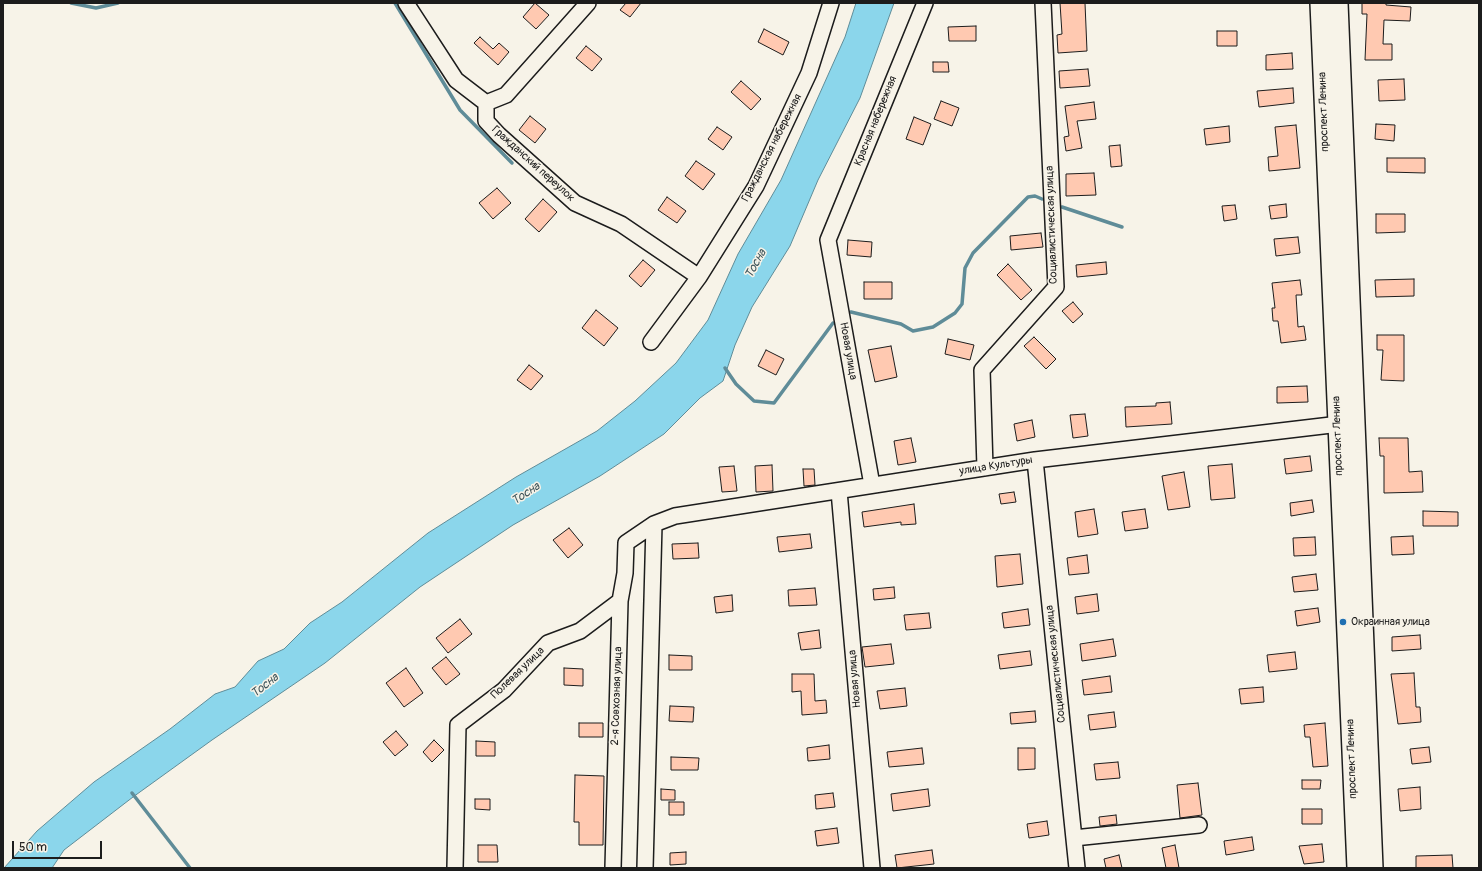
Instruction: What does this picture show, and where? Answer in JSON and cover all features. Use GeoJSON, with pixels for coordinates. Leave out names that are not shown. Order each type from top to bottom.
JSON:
{"type":"FeatureCollection","features":[{"type":"Feature","properties":{"kind":"main road","name":"проспект Ленина"},"geometry":{"type":"LineString","coordinates":[[1320,3],[1373,868]]}},
{"type":"Feature","properties":{"kind":"main road","name":"проспект Ленина"},"geometry":{"type":"LineString","coordinates":[[1338,3],[1346,423],[1357,868]]}},
{"type":"Feature","properties":{"kind":"street"},"geometry":{"type":"LineString","coordinates":[[406,3],[456,80],[486,103],[506,95],[588,3]]}},
{"type":"Feature","properties":{"kind":"street","name":"Гражданская набережная"},"geometry":{"type":"LineString","coordinates":[[651,342],[699,277],[756,186],[809,73],[831,3]]}},
{"type":"Feature","properties":{"kind":"street","name":"Красная набережная"},"geometry":{"type":"LineString","coordinates":[[828,240],[925,3]]}},
{"type":"Feature","properties":{"kind":"street","name":"Социалистическая улица"},"geometry":{"type":"LineString","coordinates":[[985,468],[982,370],[1056,287],[1043,3]]}},
{"type":"Feature","properties":{"kind":"street","name":"Гражданский переулок"},"geometry":{"type":"LineString","coordinates":[[486,103],[486,121],[499,135],[575,203],[621,224],[699,277]]}},
{"type":"Feature","properties":{"kind":"street","name":"Новая улица"},"geometry":{"type":"LineString","coordinates":[[828,240],[872,485]]}},
{"type":"Feature","properties":{"kind":"street","name":"улица Культуры"},"geometry":{"type":"LineString","coordinates":[[648,528],[674,516],[1035,460],[1346,423]]}},
{"type":"Feature","properties":{"kind":"street","name":"Социалистическая улица"},"geometry":{"type":"LineString","coordinates":[[1035,460],[1077,868]]}},
{"type":"Feature","properties":{"kind":"street","name":"Новая улица"},"geometry":{"type":"LineString","coordinates":[[839,491],[872,868]]}},
{"type":"Feature","properties":{"kind":"street"},"geometry":{"type":"LineString","coordinates":[[645,868],[648,528]]}},
{"type":"Feature","properties":{"kind":"street","name":"2-я Совхозная улица"},"geometry":{"type":"LineString","coordinates":[[612,868],[620,601],[625,573],[626,543],[648,528]]}},
{"type":"Feature","properties":{"kind":"street","name":"Полевая улица"},"geometry":{"type":"LineString","coordinates":[[454,868],[458,725],[504,690],[548,643],[580,631],[620,601]]}},
{"type":"Feature","properties":{"kind":"street"},"geometry":{"type":"LineString","coordinates":[[1074,838],[1198,825]]}},
{"type":"Feature","properties":{"kind":"water","name":"Тосна"},"geometry":{"type":"Polygon","coordinates":[[[856,3],[894,3],[860,98],[818,180],[790,246],[752,307],[735,345],[723,381],[700,398],[664,434],[600,476],[513,525],[420,587],[325,663],[212,740],[133,797],[64,850],[52,868],[4,868],[37,831],[94,782],[170,729],[215,694],[235,687],[258,661],[284,649],[310,623],[342,602],[428,533],[516,477],[597,431],[635,401],[676,363],[708,320],[738,254],[781,180],[845,37],[856,3]]]}},
{"type":"Feature","properties":{"kind":"building"},"geometry":{"type":"Polygon","coordinates":[[[535,3],[549,15],[536,29],[523,17],[535,3]]]}},
{"type":"Feature","properties":{"kind":"building"},"geometry":{"type":"Polygon","coordinates":[[[626,3],[641,3],[630,17],[620,10],[626,3]]]}},
{"type":"Feature","properties":{"kind":"building"},"geometry":{"type":"Polygon","coordinates":[[[1060,3],[1085,3],[1087,51],[1058,53],[1057,35],[1062,34],[1060,3]]]}},
{"type":"Feature","properties":{"kind":"building"},"geometry":{"type":"Polygon","coordinates":[[[1362,3],[1386,3],[1386,5],[1411,7],[1410,21],[1384,20],[1383,44],[1392,44],[1392,60],[1365,60],[1367,14],[1362,14],[1362,3]]]}},
{"type":"Feature","properties":{"kind":"building"},"geometry":{"type":"Polygon","coordinates":[[[976,26],[976,41],[949,41],[948,27],[976,26]]]}},
{"type":"Feature","properties":{"kind":"building"},"geometry":{"type":"Polygon","coordinates":[[[764,29],[789,42],[783,55],[758,42],[764,29]]]}},
{"type":"Feature","properties":{"kind":"building"},"geometry":{"type":"Polygon","coordinates":[[[1217,31],[1237,31],[1237,46],[1217,46],[1217,31]]]}},
{"type":"Feature","properties":{"kind":"building"},"geometry":{"type":"Polygon","coordinates":[[[480,37],[493,49],[499,43],[509,52],[498,65],[474,43],[480,37]]]}},
{"type":"Feature","properties":{"kind":"building"},"geometry":{"type":"Polygon","coordinates":[[[586,46],[602,59],[592,71],[576,58],[586,46]]]}},
{"type":"Feature","properties":{"kind":"building"},"geometry":{"type":"Polygon","coordinates":[[[1292,53],[1293,69],[1266,70],[1266,55],[1292,53]]]}},
{"type":"Feature","properties":{"kind":"building"},"geometry":{"type":"Polygon","coordinates":[[[933,62],[948,62],[949,72],[933,72],[933,62]]]}},
{"type":"Feature","properties":{"kind":"building"},"geometry":{"type":"Polygon","coordinates":[[[1088,69],[1090,86],[1060,88],[1059,71],[1088,69]]]}},
{"type":"Feature","properties":{"kind":"building"},"geometry":{"type":"Polygon","coordinates":[[[1404,79],[1405,100],[1379,101],[1378,80],[1404,79]]]}},
{"type":"Feature","properties":{"kind":"building"},"geometry":{"type":"Polygon","coordinates":[[[741,81],[761,99],[751,110],[731,92],[741,81]]]}},
{"type":"Feature","properties":{"kind":"building"},"geometry":{"type":"Polygon","coordinates":[[[1293,88],[1294,103],[1259,107],[1257,91],[1293,88]]]}},
{"type":"Feature","properties":{"kind":"building"},"geometry":{"type":"Polygon","coordinates":[[[941,101],[959,108],[952,126],[934,119],[941,101]]]}},
{"type":"Feature","properties":{"kind":"building"},"geometry":{"type":"Polygon","coordinates":[[[1094,102],[1096,119],[1077,121],[1082,148],[1066,151],[1064,137],[1069,136],[1065,106],[1094,102]]]}},
{"type":"Feature","properties":{"kind":"building"},"geometry":{"type":"Polygon","coordinates":[[[530,116],[546,129],[535,143],[519,130],[530,116]]]}},
{"type":"Feature","properties":{"kind":"building"},"geometry":{"type":"Polygon","coordinates":[[[914,117],[931,124],[923,145],[906,139],[914,117]]]}},
{"type":"Feature","properties":{"kind":"building"},"geometry":{"type":"Polygon","coordinates":[[[1376,124],[1395,125],[1394,141],[1375,139],[1376,124]]]}},
{"type":"Feature","properties":{"kind":"building"},"geometry":{"type":"Polygon","coordinates":[[[1296,125],[1300,168],[1269,171],[1268,157],[1278,156],[1275,127],[1296,125]]]}},
{"type":"Feature","properties":{"kind":"building"},"geometry":{"type":"Polygon","coordinates":[[[1229,126],[1230,142],[1206,145],[1204,129],[1229,126]]]}},
{"type":"Feature","properties":{"kind":"building"},"geometry":{"type":"Polygon","coordinates":[[[717,127],[732,137],[723,150],[708,139],[717,127]]]}},
{"type":"Feature","properties":{"kind":"building"},"geometry":{"type":"Polygon","coordinates":[[[1120,145],[1122,166],[1111,167],[1109,146],[1120,145]]]}},
{"type":"Feature","properties":{"kind":"building"},"geometry":{"type":"Polygon","coordinates":[[[1387,158],[1425,158],[1425,173],[1387,172],[1387,158]]]}},
{"type":"Feature","properties":{"kind":"building"},"geometry":{"type":"Polygon","coordinates":[[[696,161],[715,174],[703,190],[685,176],[696,161]]]}},
{"type":"Feature","properties":{"kind":"building"},"geometry":{"type":"Polygon","coordinates":[[[1094,173],[1096,195],[1066,196],[1066,174],[1094,173]]]}},
{"type":"Feature","properties":{"kind":"building"},"geometry":{"type":"Polygon","coordinates":[[[497,188],[511,203],[493,219],[479,203],[497,188]]]}},
{"type":"Feature","properties":{"kind":"building"},"geometry":{"type":"Polygon","coordinates":[[[667,197],[686,211],[677,223],[658,210],[667,197]]]}},
{"type":"Feature","properties":{"kind":"building"},"geometry":{"type":"Polygon","coordinates":[[[543,199],[557,212],[539,232],[525,219],[543,199]]]}},
{"type":"Feature","properties":{"kind":"building"},"geometry":{"type":"Polygon","coordinates":[[[1286,204],[1287,217],[1271,219],[1269,206],[1286,204]]]}},
{"type":"Feature","properties":{"kind":"building"},"geometry":{"type":"Polygon","coordinates":[[[1235,205],[1237,219],[1224,221],[1222,206],[1235,205]]]}},
{"type":"Feature","properties":{"kind":"building"},"geometry":{"type":"Polygon","coordinates":[[[1376,214],[1405,214],[1405,232],[1376,233],[1376,214]]]}},
{"type":"Feature","properties":{"kind":"building"},"geometry":{"type":"Polygon","coordinates":[[[1041,233],[1043,247],[1011,250],[1010,236],[1041,233]]]}},
{"type":"Feature","properties":{"kind":"building"},"geometry":{"type":"Polygon","coordinates":[[[1298,237],[1300,253],[1276,256],[1274,239],[1298,237]]]}},
{"type":"Feature","properties":{"kind":"building"},"geometry":{"type":"Polygon","coordinates":[[[848,240],[872,242],[871,257],[847,255],[848,240]]]}},
{"type":"Feature","properties":{"kind":"building"},"geometry":{"type":"Polygon","coordinates":[[[643,260],[655,270],[641,287],[629,276],[643,260]]]}},
{"type":"Feature","properties":{"kind":"building"},"geometry":{"type":"Polygon","coordinates":[[[1106,262],[1107,274],[1077,277],[1076,265],[1106,262]]]}},
{"type":"Feature","properties":{"kind":"building"},"geometry":{"type":"Polygon","coordinates":[[[1008,264],[1032,290],[1021,300],[997,275],[1008,264]]]}},
{"type":"Feature","properties":{"kind":"building"},"geometry":{"type":"Polygon","coordinates":[[[1414,279],[1414,296],[1376,297],[1375,280],[1414,279]]]}},
{"type":"Feature","properties":{"kind":"building"},"geometry":{"type":"Polygon","coordinates":[[[1300,280],[1302,295],[1296,295],[1298,327],[1304,326],[1306,340],[1281,343],[1278,321],[1273,321],[1272,308],[1275,308],[1272,283],[1300,280]]]}},
{"type":"Feature","properties":{"kind":"building"},"geometry":{"type":"Polygon","coordinates":[[[864,282],[892,282],[892,299],[864,299],[864,282]]]}},
{"type":"Feature","properties":{"kind":"building"},"geometry":{"type":"Polygon","coordinates":[[[1073,302],[1083,314],[1073,323],[1062,311],[1073,302]]]}},
{"type":"Feature","properties":{"kind":"building"},"geometry":{"type":"Polygon","coordinates":[[[596,310],[618,328],[604,346],[582,328],[596,310]]]}},
{"type":"Feature","properties":{"kind":"building"},"geometry":{"type":"Polygon","coordinates":[[[1377,335],[1404,335],[1404,381],[1381,380],[1383,350],[1377,350],[1377,335]]]}},
{"type":"Feature","properties":{"kind":"building"},"geometry":{"type":"Polygon","coordinates":[[[1034,337],[1056,359],[1046,369],[1024,346],[1034,337]]]}},
{"type":"Feature","properties":{"kind":"building"},"geometry":{"type":"Polygon","coordinates":[[[948,339],[974,345],[970,360],[945,354],[948,339]]]}},
{"type":"Feature","properties":{"kind":"building"},"geometry":{"type":"Polygon","coordinates":[[[891,346],[897,377],[875,382],[868,350],[891,346]]]}},
{"type":"Feature","properties":{"kind":"building"},"geometry":{"type":"Polygon","coordinates":[[[766,350],[784,359],[776,375],[758,366],[766,350]]]}},
{"type":"Feature","properties":{"kind":"building"},"geometry":{"type":"Polygon","coordinates":[[[529,365],[543,376],[531,390],[517,380],[529,365]]]}},
{"type":"Feature","properties":{"kind":"building"},"geometry":{"type":"Polygon","coordinates":[[[1307,386],[1308,402],[1277,403],[1277,387],[1307,386]]]}},
{"type":"Feature","properties":{"kind":"building"},"geometry":{"type":"Polygon","coordinates":[[[1170,402],[1172,424],[1126,427],[1125,407],[1156,406],[1156,403],[1170,402]]]}},
{"type":"Feature","properties":{"kind":"building"},"geometry":{"type":"Polygon","coordinates":[[[1085,414],[1088,436],[1073,438],[1070,415],[1085,414]]]}},
{"type":"Feature","properties":{"kind":"building"},"geometry":{"type":"Polygon","coordinates":[[[1032,420],[1035,437],[1017,441],[1014,424],[1032,420]]]}},
{"type":"Feature","properties":{"kind":"building"},"geometry":{"type":"Polygon","coordinates":[[[911,438],[916,462],[898,465],[894,441],[911,438]]]}},
{"type":"Feature","properties":{"kind":"building"},"geometry":{"type":"Polygon","coordinates":[[[1379,438],[1408,438],[1409,472],[1422,471],[1423,492],[1384,493],[1384,456],[1380,456],[1379,438]]]}},
{"type":"Feature","properties":{"kind":"building"},"geometry":{"type":"Polygon","coordinates":[[[1310,456],[1312,471],[1286,474],[1284,459],[1310,456]]]}},
{"type":"Feature","properties":{"kind":"building"},"geometry":{"type":"Polygon","coordinates":[[[1232,464],[1235,498],[1211,500],[1208,466],[1232,464]]]}},
{"type":"Feature","properties":{"kind":"building"},"geometry":{"type":"Polygon","coordinates":[[[772,465],[773,491],[756,492],[755,466],[772,465]]]}},
{"type":"Feature","properties":{"kind":"building"},"geometry":{"type":"Polygon","coordinates":[[[734,466],[737,491],[722,492],[719,467],[734,466]]]}},
{"type":"Feature","properties":{"kind":"building"},"geometry":{"type":"Polygon","coordinates":[[[803,469],[814,469],[815,485],[804,486],[803,469]]]}},
{"type":"Feature","properties":{"kind":"building"},"geometry":{"type":"Polygon","coordinates":[[[1184,472],[1190,507],[1168,510],[1162,476],[1184,472]]]}},
{"type":"Feature","properties":{"kind":"building"},"geometry":{"type":"Polygon","coordinates":[[[1014,492],[1016,502],[1001,504],[999,494],[1014,492]]]}},
{"type":"Feature","properties":{"kind":"building"},"geometry":{"type":"Polygon","coordinates":[[[1312,500],[1314,512],[1291,516],[1290,503],[1312,500]]]}},
{"type":"Feature","properties":{"kind":"building"},"geometry":{"type":"Polygon","coordinates":[[[914,504],[916,524],[901,525],[901,522],[864,527],[862,512],[914,504]]]}},
{"type":"Feature","properties":{"kind":"building"},"geometry":{"type":"Polygon","coordinates":[[[1094,509],[1098,534],[1078,537],[1075,512],[1094,509]]]}},
{"type":"Feature","properties":{"kind":"building"},"geometry":{"type":"Polygon","coordinates":[[[1145,509],[1148,528],[1125,531],[1122,512],[1145,509]]]}},
{"type":"Feature","properties":{"kind":"building"},"geometry":{"type":"Polygon","coordinates":[[[1423,511],[1458,512],[1458,526],[1423,526],[1423,511]]]}},
{"type":"Feature","properties":{"kind":"building"},"geometry":{"type":"Polygon","coordinates":[[[569,528],[583,545],[568,558],[553,540],[569,528]]]}},
{"type":"Feature","properties":{"kind":"building"},"geometry":{"type":"Polygon","coordinates":[[[810,534],[812,548],[779,552],[777,537],[810,534]]]}},
{"type":"Feature","properties":{"kind":"building"},"geometry":{"type":"Polygon","coordinates":[[[1413,536],[1414,554],[1392,555],[1391,537],[1413,536]]]}},
{"type":"Feature","properties":{"kind":"building"},"geometry":{"type":"Polygon","coordinates":[[[1315,537],[1316,555],[1294,556],[1293,538],[1315,537]]]}},
{"type":"Feature","properties":{"kind":"building"},"geometry":{"type":"Polygon","coordinates":[[[698,543],[699,558],[673,559],[672,544],[698,543]]]}},
{"type":"Feature","properties":{"kind":"building"},"geometry":{"type":"Polygon","coordinates":[[[1020,554],[1023,584],[997,587],[995,556],[1020,554]]]}},
{"type":"Feature","properties":{"kind":"building"},"geometry":{"type":"Polygon","coordinates":[[[1087,555],[1089,573],[1069,575],[1067,558],[1087,555]]]}},
{"type":"Feature","properties":{"kind":"building"},"geometry":{"type":"Polygon","coordinates":[[[1316,574],[1318,590],[1294,592],[1292,577],[1316,574]]]}},
{"type":"Feature","properties":{"kind":"building"},"geometry":{"type":"Polygon","coordinates":[[[894,587],[895,598],[874,600],[873,589],[894,587]]]}},
{"type":"Feature","properties":{"kind":"building"},"geometry":{"type":"Polygon","coordinates":[[[815,588],[817,605],[789,606],[788,590],[815,588]]]}},
{"type":"Feature","properties":{"kind":"building"},"geometry":{"type":"Polygon","coordinates":[[[1097,594],[1099,611],[1077,614],[1075,597],[1097,594]]]}},
{"type":"Feature","properties":{"kind":"building"},"geometry":{"type":"Polygon","coordinates":[[[732,595],[733,611],[716,613],[714,597],[732,595]]]}},
{"type":"Feature","properties":{"kind":"building"},"geometry":{"type":"Polygon","coordinates":[[[1318,608],[1320,622],[1297,626],[1295,611],[1318,608]]]}},
{"type":"Feature","properties":{"kind":"building"},"geometry":{"type":"Polygon","coordinates":[[[1028,609],[1030,625],[1004,628],[1002,613],[1028,609]]]}},
{"type":"Feature","properties":{"kind":"building"},"geometry":{"type":"Polygon","coordinates":[[[929,613],[931,628],[906,630],[904,615],[929,613]]]}},
{"type":"Feature","properties":{"kind":"building"},"geometry":{"type":"Polygon","coordinates":[[[460,619],[472,634],[448,653],[436,638],[460,619]]]}},
{"type":"Feature","properties":{"kind":"building"},"geometry":{"type":"Polygon","coordinates":[[[819,630],[821,648],[801,650],[798,633],[819,630]]]}},
{"type":"Feature","properties":{"kind":"building"},"geometry":{"type":"Polygon","coordinates":[[[1420,635],[1421,649],[1392,651],[1392,637],[1420,635]]]}},
{"type":"Feature","properties":{"kind":"building"},"geometry":{"type":"Polygon","coordinates":[[[1113,639],[1116,656],[1082,661],[1080,644],[1113,639]]]}},
{"type":"Feature","properties":{"kind":"building"},"geometry":{"type":"Polygon","coordinates":[[[891,644],[894,664],[865,667],[862,647],[891,644]]]}},
{"type":"Feature","properties":{"kind":"building"},"geometry":{"type":"Polygon","coordinates":[[[1030,651],[1032,665],[1000,669],[998,655],[1030,651]]]}},
{"type":"Feature","properties":{"kind":"building"},"geometry":{"type":"Polygon","coordinates":[[[1295,652],[1297,669],[1269,672],[1267,655],[1295,652]]]}},
{"type":"Feature","properties":{"kind":"building"},"geometry":{"type":"Polygon","coordinates":[[[669,655],[692,656],[692,670],[669,670],[669,655]]]}},
{"type":"Feature","properties":{"kind":"building"},"geometry":{"type":"Polygon","coordinates":[[[446,657],[460,674],[446,685],[432,668],[446,657]]]}},
{"type":"Feature","properties":{"kind":"building"},"geometry":{"type":"Polygon","coordinates":[[[406,668],[423,693],[404,707],[386,683],[406,668]]]}},
{"type":"Feature","properties":{"kind":"building"},"geometry":{"type":"Polygon","coordinates":[[[564,668],[583,669],[583,686],[564,685],[564,668]]]}},
{"type":"Feature","properties":{"kind":"building"},"geometry":{"type":"Polygon","coordinates":[[[1414,673],[1416,707],[1420,707],[1421,722],[1398,724],[1391,674],[1414,673]]]}},
{"type":"Feature","properties":{"kind":"building"},"geometry":{"type":"Polygon","coordinates":[[[792,674],[814,674],[815,701],[826,700],[827,713],[802,715],[801,691],[792,692],[792,674]]]}},
{"type":"Feature","properties":{"kind":"building"},"geometry":{"type":"Polygon","coordinates":[[[1110,676],[1112,692],[1084,695],[1082,680],[1110,676]]]}},
{"type":"Feature","properties":{"kind":"building"},"geometry":{"type":"Polygon","coordinates":[[[1263,687],[1264,702],[1241,704],[1239,689],[1263,687]]]}},
{"type":"Feature","properties":{"kind":"building"},"geometry":{"type":"Polygon","coordinates":[[[905,688],[907,706],[880,709],[877,691],[905,688]]]}},
{"type":"Feature","properties":{"kind":"building"},"geometry":{"type":"Polygon","coordinates":[[[670,706],[694,707],[693,722],[669,721],[670,706]]]}},
{"type":"Feature","properties":{"kind":"building"},"geometry":{"type":"Polygon","coordinates":[[[1035,711],[1036,722],[1011,724],[1010,713],[1035,711]]]}},
{"type":"Feature","properties":{"kind":"building"},"geometry":{"type":"Polygon","coordinates":[[[1114,712],[1116,727],[1090,730],[1088,715],[1114,712]]]}},
{"type":"Feature","properties":{"kind":"building"},"geometry":{"type":"Polygon","coordinates":[[[579,723],[603,723],[603,737],[579,737],[579,723]]]}},
{"type":"Feature","properties":{"kind":"building"},"geometry":{"type":"Polygon","coordinates":[[[1325,723],[1328,766],[1313,767],[1310,737],[1305,737],[1304,725],[1325,723]]]}},
{"type":"Feature","properties":{"kind":"building"},"geometry":{"type":"Polygon","coordinates":[[[396,731],[408,745],[395,756],[383,742],[396,731]]]}},
{"type":"Feature","properties":{"kind":"building"},"geometry":{"type":"Polygon","coordinates":[[[434,740],[444,750],[432,762],[423,752],[434,740]]]}},
{"type":"Feature","properties":{"kind":"building"},"geometry":{"type":"Polygon","coordinates":[[[476,741],[495,742],[495,756],[476,756],[476,741]]]}},
{"type":"Feature","properties":{"kind":"building"},"geometry":{"type":"Polygon","coordinates":[[[829,745],[830,759],[808,761],[807,748],[829,745]]]}},
{"type":"Feature","properties":{"kind":"building"},"geometry":{"type":"Polygon","coordinates":[[[1429,747],[1431,762],[1412,764],[1410,749],[1429,747]]]}},
{"type":"Feature","properties":{"kind":"building"},"geometry":{"type":"Polygon","coordinates":[[[922,748],[924,764],[889,767],[887,752],[922,748]]]}},
{"type":"Feature","properties":{"kind":"building"},"geometry":{"type":"Polygon","coordinates":[[[1018,748],[1035,748],[1035,769],[1018,770],[1018,748]]]}},
{"type":"Feature","properties":{"kind":"building"},"geometry":{"type":"Polygon","coordinates":[[[671,757],[699,758],[698,770],[671,770],[671,757]]]}},
{"type":"Feature","properties":{"kind":"building"},"geometry":{"type":"Polygon","coordinates":[[[1118,762],[1120,778],[1096,780],[1094,764],[1118,762]]]}},
{"type":"Feature","properties":{"kind":"building"},"geometry":{"type":"Polygon","coordinates":[[[575,775],[604,776],[603,845],[579,845],[579,822],[574,822],[575,775]]]}},
{"type":"Feature","properties":{"kind":"building"},"geometry":{"type":"Polygon","coordinates":[[[1302,780],[1321,780],[1320,789],[1302,789],[1302,780]]]}},
{"type":"Feature","properties":{"kind":"building"},"geometry":{"type":"Polygon","coordinates":[[[1198,783],[1202,815],[1180,818],[1177,785],[1198,783]]]}},
{"type":"Feature","properties":{"kind":"building"},"geometry":{"type":"Polygon","coordinates":[[[1420,787],[1421,809],[1400,811],[1398,789],[1420,787]]]}},
{"type":"Feature","properties":{"kind":"building"},"geometry":{"type":"Polygon","coordinates":[[[661,789],[675,790],[675,800],[661,800],[661,789]]]}},
{"type":"Feature","properties":{"kind":"building"},"geometry":{"type":"Polygon","coordinates":[[[928,789],[930,806],[893,811],[891,794],[928,789]]]}},
{"type":"Feature","properties":{"kind":"building"},"geometry":{"type":"Polygon","coordinates":[[[833,793],[835,807],[816,809],[815,795],[833,793]]]}},
{"type":"Feature","properties":{"kind":"building"},"geometry":{"type":"Polygon","coordinates":[[[475,799],[490,799],[490,810],[475,809],[475,799]]]}},
{"type":"Feature","properties":{"kind":"building"},"geometry":{"type":"Polygon","coordinates":[[[669,802],[684,802],[684,815],[669,815],[669,802]]]}},
{"type":"Feature","properties":{"kind":"building"},"geometry":{"type":"Polygon","coordinates":[[[1302,809],[1322,809],[1322,824],[1302,824],[1302,809]]]}},
{"type":"Feature","properties":{"kind":"building"},"geometry":{"type":"Polygon","coordinates":[[[1116,815],[1117,824],[1100,826],[1099,817],[1116,815]]]}},
{"type":"Feature","properties":{"kind":"building"},"geometry":{"type":"Polygon","coordinates":[[[1047,821],[1049,835],[1029,838],[1027,824],[1047,821]]]}},
{"type":"Feature","properties":{"kind":"building"},"geometry":{"type":"Polygon","coordinates":[[[837,828],[839,843],[817,846],[815,831],[837,828]]]}},
{"type":"Feature","properties":{"kind":"building"},"geometry":{"type":"Polygon","coordinates":[[[1252,837],[1254,850],[1226,855],[1224,841],[1252,837]]]}},
{"type":"Feature","properties":{"kind":"building"},"geometry":{"type":"Polygon","coordinates":[[[1322,844],[1324,862],[1304,864],[1299,846],[1322,844]]]}},
{"type":"Feature","properties":{"kind":"building"},"geometry":{"type":"Polygon","coordinates":[[[478,845],[497,845],[498,862],[478,862],[478,845]]]}},
{"type":"Feature","properties":{"kind":"building"},"geometry":{"type":"Polygon","coordinates":[[[1175,845],[1179,868],[1166,868],[1162,848],[1175,845]]]}},
{"type":"Feature","properties":{"kind":"building"},"geometry":{"type":"Polygon","coordinates":[[[932,850],[934,864],[897,868],[895,855],[932,850]]]}},
{"type":"Feature","properties":{"kind":"building"},"geometry":{"type":"Polygon","coordinates":[[[686,852],[686,864],[670,865],[670,853],[686,852]]]}},
{"type":"Feature","properties":{"kind":"building"},"geometry":{"type":"Polygon","coordinates":[[[1119,855],[1122,868],[1106,868],[1104,859],[1119,855]]]}},
{"type":"Feature","properties":{"kind":"building"},"geometry":{"type":"Polygon","coordinates":[[[1452,855],[1453,868],[1416,868],[1416,856],[1452,855]]]}},
{"type":"Feature","properties":{"kind":"waterway"},"geometry":{"type":"LineString","coordinates":[[71,3],[96,8],[118,3]]}},
{"type":"Feature","properties":{"kind":"waterway"},"geometry":{"type":"LineString","coordinates":[[395,3],[460,110],[512,163]]}},
{"type":"Feature","properties":{"kind":"waterway"},"geometry":{"type":"LineString","coordinates":[[851,312],[901,324],[913,331],[933,327],[955,313],[962,304],[965,268],[973,253],[1028,197],[1035,196],[1042,199]]}},
{"type":"Feature","properties":{"kind":"waterway"},"geometry":{"type":"LineString","coordinates":[[1062,207],[1122,227]]}},
{"type":"Feature","properties":{"kind":"waterway"},"geometry":{"type":"LineString","coordinates":[[725,368],[736,384],[754,401],[774,403],[833,323]]}},
{"type":"Feature","properties":{"kind":"waterway"},"geometry":{"type":"LineString","coordinates":[[132,793],[190,868]]}},
{"type":"Feature","properties":{"kind":"place","name":"Окраинная улица"},"geometry":{"type":"Point","coordinates":[1343,622]}}]}
